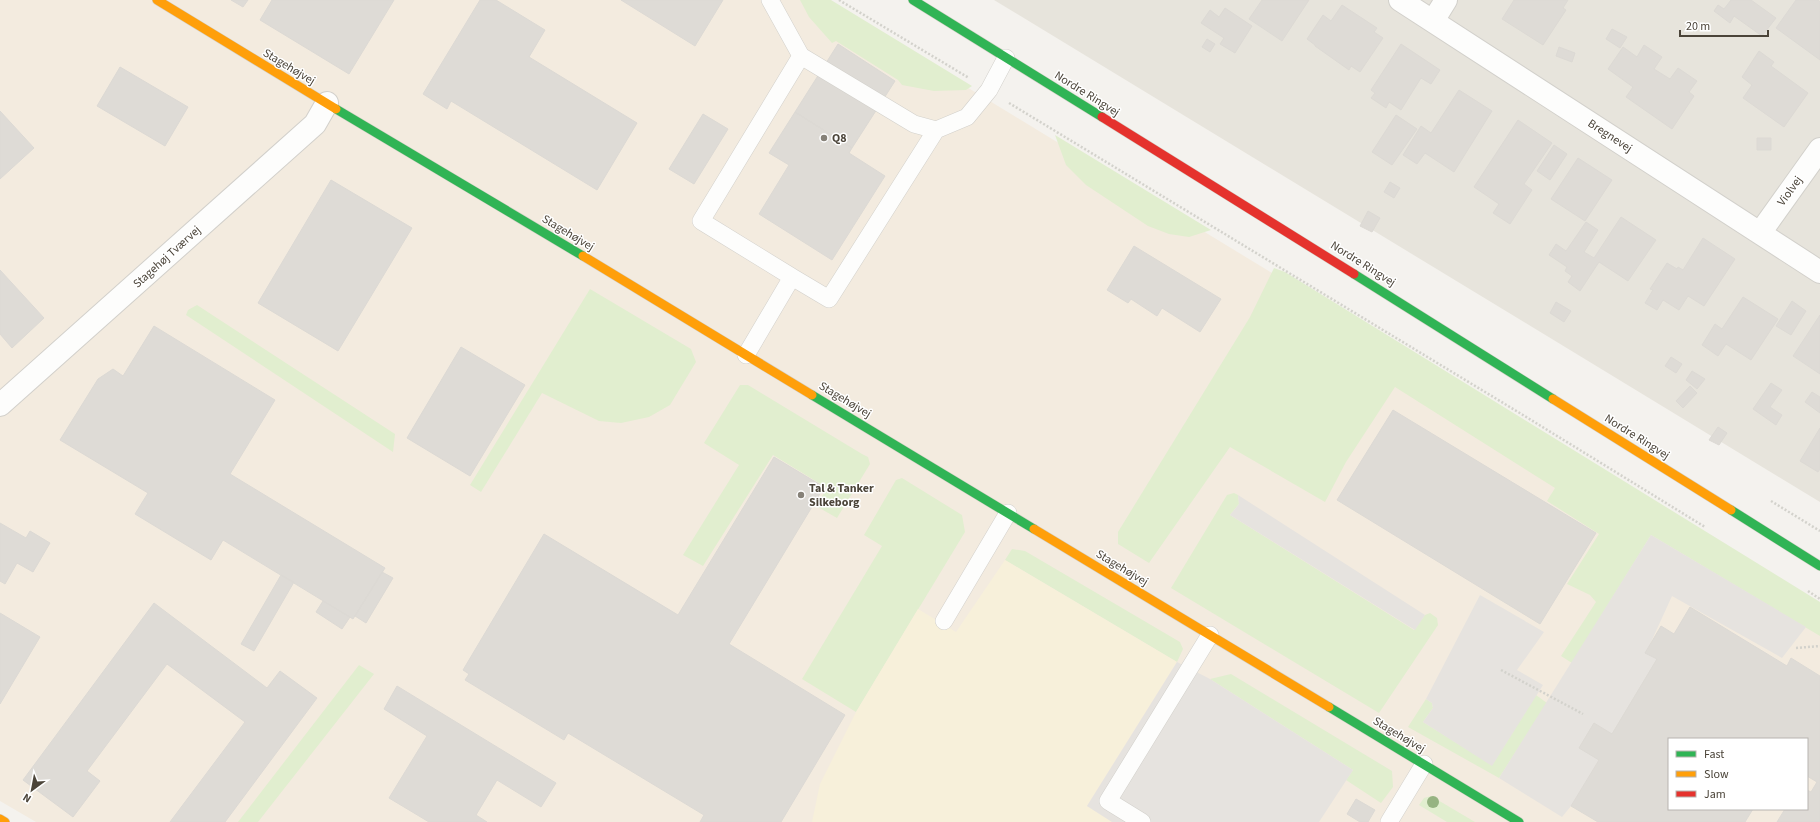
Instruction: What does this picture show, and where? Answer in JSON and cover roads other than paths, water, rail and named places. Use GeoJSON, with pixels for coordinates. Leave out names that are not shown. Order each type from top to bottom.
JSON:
{"type":"FeatureCollection","features":[{"type":"Feature","properties":{"kind":"street","name":"Stagehøjvej"},"geometry":{"type":"LineString","coordinates":[[157,0],[327,104],[746,354],[1519,822]]}},
{"type":"Feature","properties":{"kind":"street","name":"Nordre Ringvej"},"geometry":{"type":"LineString","coordinates":[[913,0],[1251,208],[1820,566]]}},
{"type":"Feature","properties":{"kind":"street","name":"Bregnevej"},"geometry":{"type":"LineString","coordinates":[[1400,0],[1820,272]]}},
{"type":"Feature","properties":{"kind":"street"},"geometry":{"type":"LineString","coordinates":[[1433,21],[1446,0]]}},
{"type":"Feature","properties":{"kind":"street","name":"Stagehøj Tværvej"},"geometry":{"type":"LineString","coordinates":[[0,405],[315,124],[327,104]]}},
{"type":"Feature","properties":{"kind":"street","name":"Violvej"},"geometry":{"type":"LineString","coordinates":[[1760,233],[1820,149]]}},
{"type":"Feature","properties":{"kind":"street","name":"Nordre Ringvej"},"geometry":{"type":"LineString","coordinates":[[1798,552],[1820,561]]}},
{"type":"Feature","properties":{"kind":"street"},"geometry":{"type":"LineString","coordinates":[[0,819],[5,822]]}},
{"type":"Feature","properties":{"kind":"lane"},"geometry":{"type":"LineString","coordinates":[[770,0],[801,56],[914,124],[936,130]]}},
{"type":"Feature","properties":{"kind":"lane"},"geometry":{"type":"LineString","coordinates":[[801,56],[701,221],[829,300],[936,130],[967,117],[989,90],[1006,58]]}},
{"type":"Feature","properties":{"kind":"lane"},"geometry":{"type":"LineString","coordinates":[[746,354],[792,277]]}},
{"type":"Feature","properties":{"kind":"lane"},"geometry":{"type":"LineString","coordinates":[[944,621],[1008,513]]}},
{"type":"Feature","properties":{"kind":"lane"},"geometry":{"type":"LineString","coordinates":[[1142,822],[1108,801],[1210,635]]}},
{"type":"Feature","properties":{"kind":"lane"},"geometry":{"type":"LineString","coordinates":[[1389,822],[1424,764]]}},
{"type":"Feature","properties":{"kind":"place","name":"Q8"},"geometry":{"type":"Point","coordinates":[824,138]}},
{"type":"Feature","properties":{"kind":"place","name":"Tal & Tanker Silkeborg"},"geometry":{"type":"Point","coordinates":[801,495]}}]}
